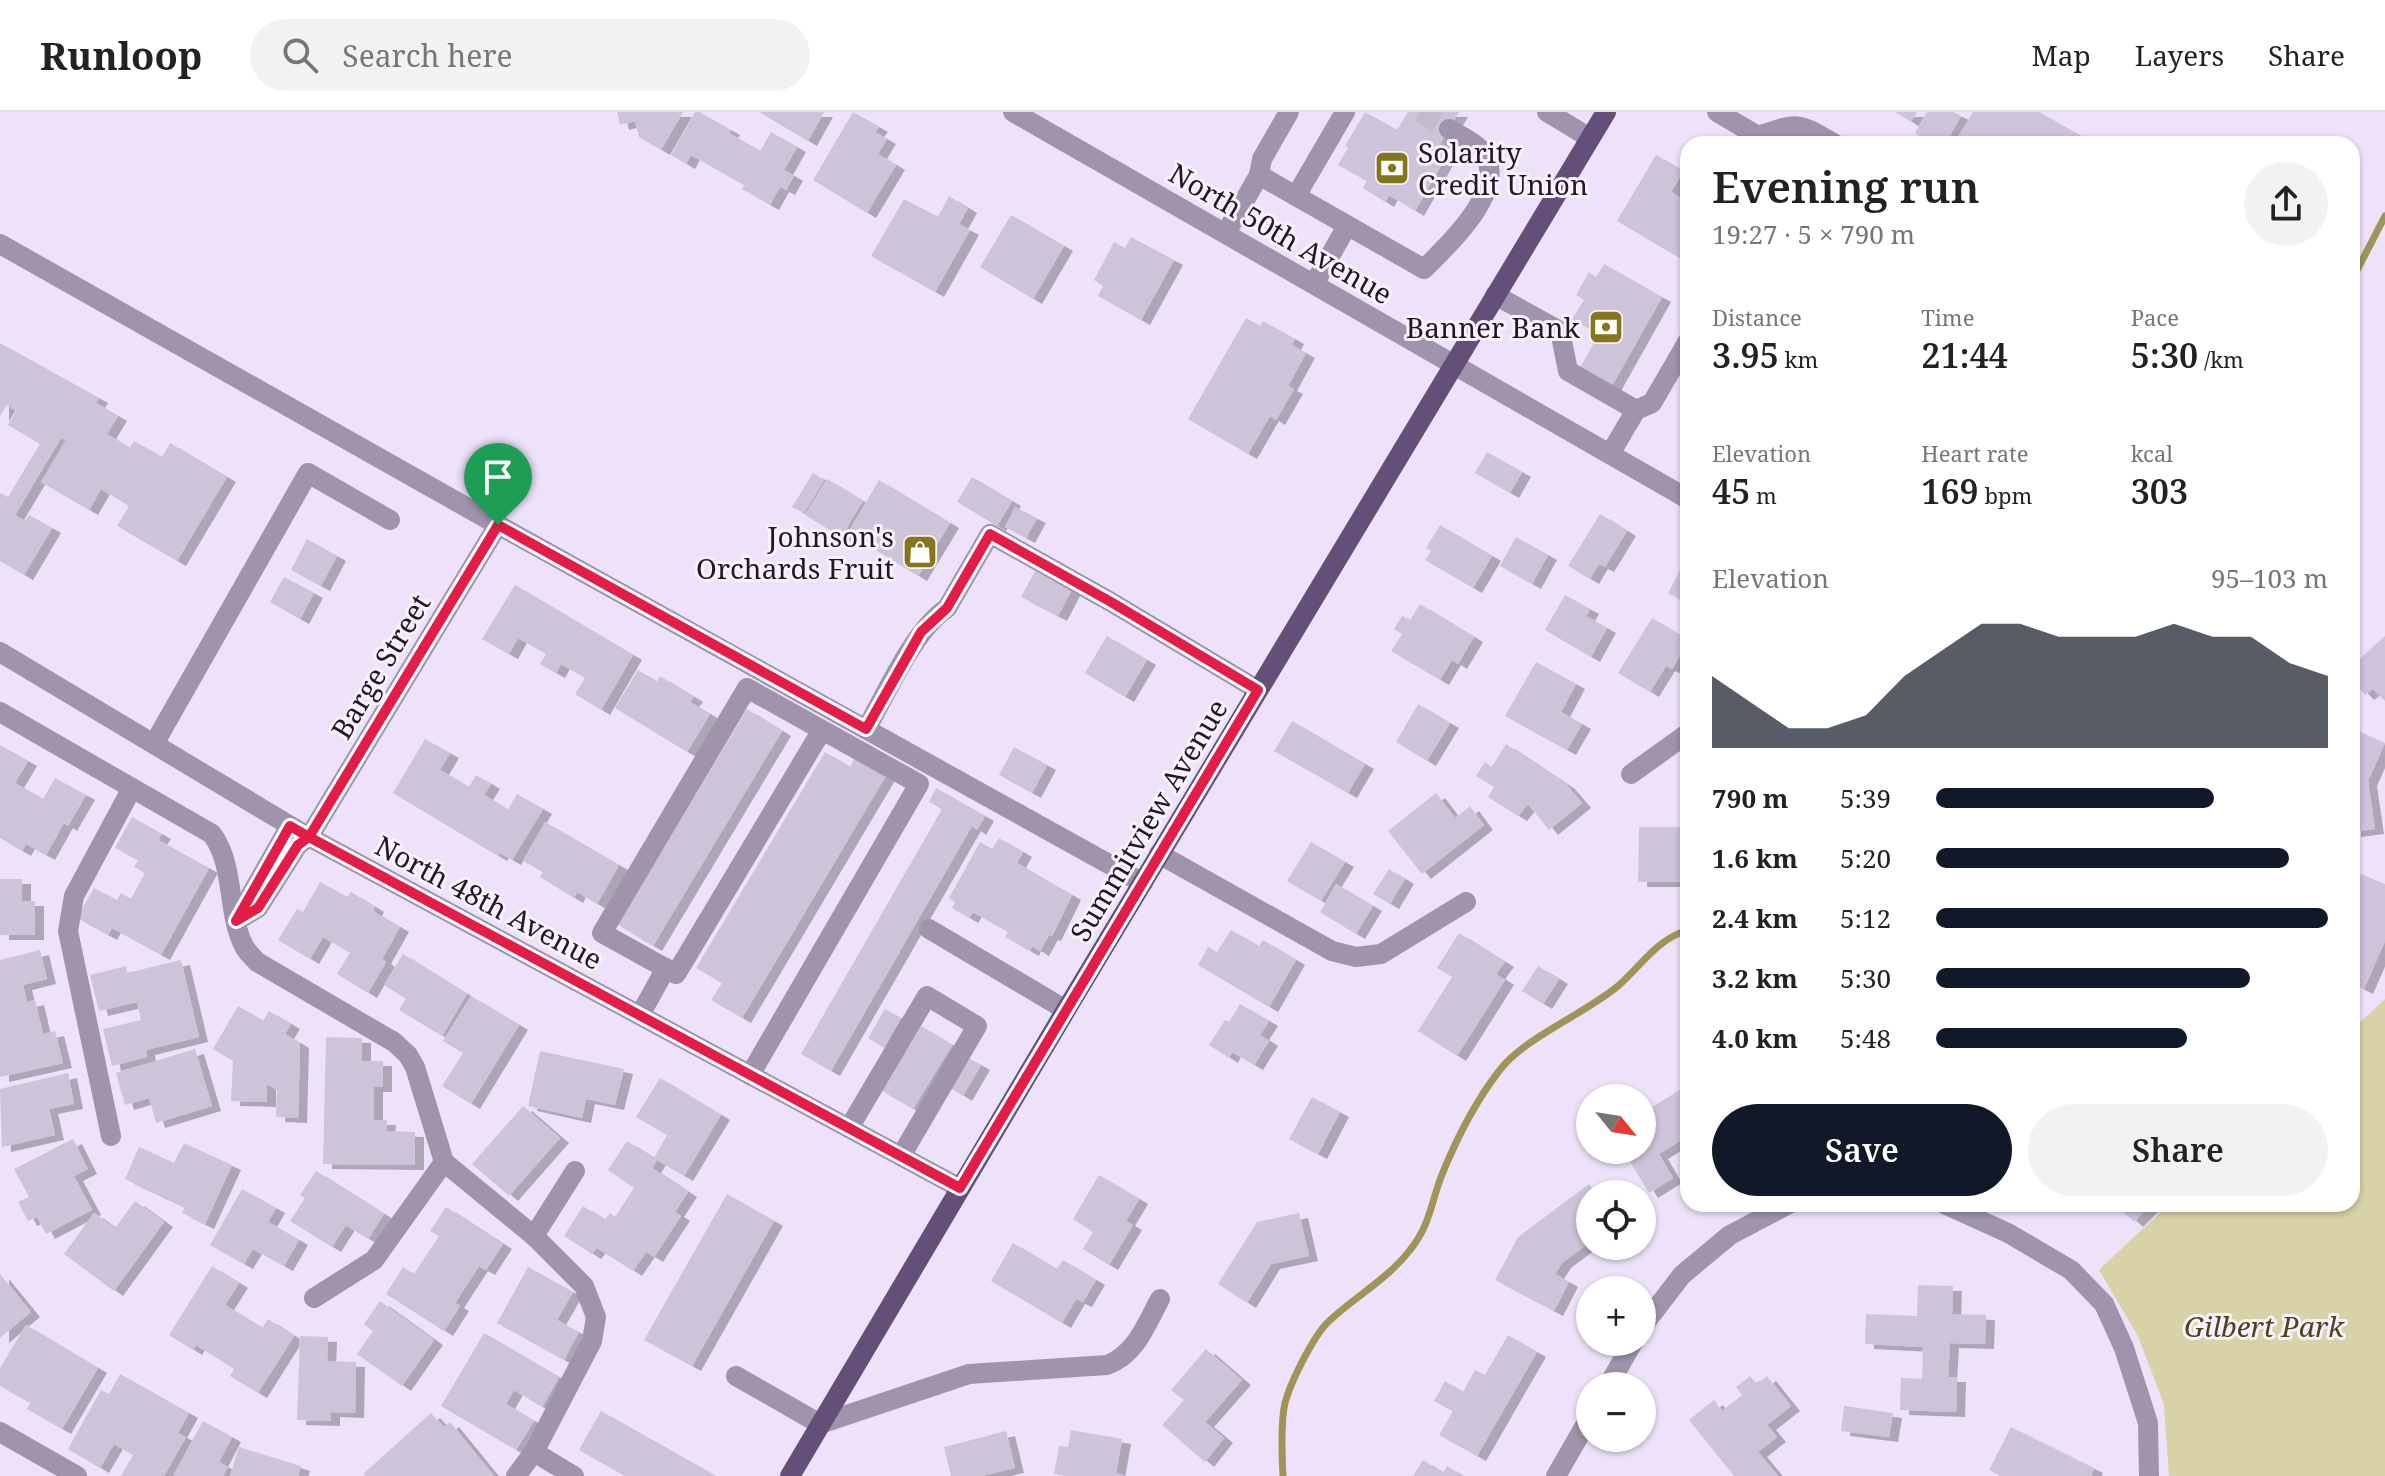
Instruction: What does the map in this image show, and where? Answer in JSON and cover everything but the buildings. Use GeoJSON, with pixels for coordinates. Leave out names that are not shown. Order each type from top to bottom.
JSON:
{"type":"FeatureCollection","features":[{"type":"Feature","properties":{"kind":"main road","name":"Summitview Avenue"},"geometry":{"type":"LineString","coordinates":[[790,1476],[1159,854],[1606,112]]}},
{"type":"Feature","properties":{"kind":"street","name":"North 50th Avenue"},"geometry":{"type":"LineString","coordinates":[[1013,112],[1044,120],[1226,233],[1680,494]]}},
{"type":"Feature","properties":{"kind":"street"},"geometry":{"type":"LineString","coordinates":[[1226,233],[1259,175],[1262,159],[1289,112]]}},
{"type":"Feature","properties":{"kind":"street"},"geometry":{"type":"LineString","coordinates":[[1296,196],[1345,112]]}},
{"type":"Feature","properties":{"kind":"street"},"geometry":{"type":"LineString","coordinates":[[1547,112],[1590,138]]}},
{"type":"Feature","properties":{"kind":"street"},"geometry":{"type":"LineString","coordinates":[[1717,112],[1753,136]]}},
{"type":"Feature","properties":{"kind":"street"},"geometry":{"type":"LineString","coordinates":[[1768,136],[1794,124],[1820,136]]}},
{"type":"Feature","properties":{"kind":"street"},"geometry":{"type":"LineString","coordinates":[[1259,175],[1424,269],[1455,238],[1478,208],[1488,178],[1489,166],[1481,149],[1449,129]]}},
{"type":"Feature","properties":{"kind":"street"},"geometry":{"type":"LineString","coordinates":[[1314,284],[1347,226]]}},
{"type":"Feature","properties":{"kind":"street"},"geometry":{"type":"LineString","coordinates":[[0,244],[1143,883]]}},
{"type":"Feature","properties":{"kind":"street"},"geometry":{"type":"LineString","coordinates":[[1495,295],[1560,331],[1568,371],[1636,410]]}},
{"type":"Feature","properties":{"kind":"street"},"geometry":{"type":"LineString","coordinates":[[1610,454],[1636,410],[1652,403],[1680,355]]}},
{"type":"Feature","properties":{"kind":"street"},"geometry":{"type":"LineString","coordinates":[[154,744],[308,473],[390,520]]}},
{"type":"Feature","properties":{"kind":"street","name":"Barge Street"},"geometry":{"type":"LineString","coordinates":[[236,921],[258,908],[298,845],[309,837],[498,525]]}},
{"type":"Feature","properties":{"kind":"street"},"geometry":{"type":"LineString","coordinates":[[866,729],[921,632],[947,608],[990,534],[1258,690]]}},
{"type":"Feature","properties":{"kind":"street","name":"North 48th Avenue"},"geometry":{"type":"LineString","coordinates":[[0,652],[309,837],[960,1188]]}},
{"type":"Feature","properties":{"kind":"street"},"geometry":{"type":"LineString","coordinates":[[750,1075],[919,784],[747,688],[602,933],[676,974],[822,730]]}},
{"type":"Feature","properties":{"kind":"street"},"geometry":{"type":"LineString","coordinates":[[0,712],[212,834],[224,861],[245,949],[257,962],[394,1042],[408,1055],[415,1067],[444,1162],[534,1236],[584,1286],[596,1317],[592,1341],[534,1452],[516,1476]]}},
{"type":"Feature","properties":{"kind":"street"},"geometry":{"type":"LineString","coordinates":[[1631,774],[1680,739]]}},
{"type":"Feature","properties":{"kind":"street"},"geometry":{"type":"LineString","coordinates":[[111,1136],[68,931],[74,896],[132,788]]}},
{"type":"Feature","properties":{"kind":"street"},"geometry":{"type":"LineString","coordinates":[[236,921],[290,826]]}},
{"type":"Feature","properties":{"kind":"street"},"geometry":{"type":"LineString","coordinates":[[1159,854],[1332,951],[1356,957],[1381,954],[1466,902]]}},
{"type":"Feature","properties":{"kind":"street"},"geometry":{"type":"LineString","coordinates":[[929,929],[1066,1010]]}},
{"type":"Feature","properties":{"kind":"street"},"geometry":{"type":"LineString","coordinates":[[640,1015],[666,968]]}},
{"type":"Feature","properties":{"kind":"street"},"geometry":{"type":"LineString","coordinates":[[849,1128],[927,996],[977,1026],[901,1156]]}},
{"type":"Feature","properties":{"kind":"street"},"geometry":{"type":"LineString","coordinates":[[314,1298],[374,1260],[444,1162]]}},
{"type":"Feature","properties":{"kind":"street"},"geometry":{"type":"LineString","coordinates":[[534,1236],[575,1171]]}},
{"type":"Feature","properties":{"kind":"street"},"geometry":{"type":"LineString","coordinates":[[1656,1309],[1682,1275],[1730,1235],[1774,1212]]}},
{"type":"Feature","properties":{"kind":"street"},"geometry":{"type":"LineString","coordinates":[[1962,1212],[2008,1233],[2071,1270],[2104,1304],[2124,1348],[2148,1423],[2149,1476]]}},
{"type":"Feature","properties":{"kind":"street"},"geometry":{"type":"LineString","coordinates":[[736,1376],[820,1424],[969,1374],[1107,1365],[1123,1359],[1138,1341],[1160,1299]]}},
{"type":"Feature","properties":{"kind":"street"},"geometry":{"type":"LineString","coordinates":[[0,1432],[77,1476]]}},
{"type":"Feature","properties":{"kind":"street"},"geometry":{"type":"LineString","coordinates":[[1556,1476],[1576,1441]]}},
{"type":"Feature","properties":{"kind":"street"},"geometry":{"type":"LineString","coordinates":[[534,1452],[574,1476]]}},
{"type":"Feature","properties":{"kind":"green space","name":"Gilbert Park"},"geometry":{"type":"Polygon","coordinates":[[[2385,999],[2385,1476],[2169,1476],[2164,1405],[2138,1336],[2099,1270],[2161,1212],[2360,1212],[2360,1022],[2385,999]]]}},
{"type":"Feature","properties":{"kind":"waterway"},"geometry":{"type":"LineString","coordinates":[[2360,264],[2385,216]]}},
{"type":"Feature","properties":{"kind":"waterway"},"geometry":{"type":"LineString","coordinates":[[1283,1476],[1284,1410],[1303,1361],[1328,1322],[1391,1270],[1417,1240],[1427,1222],[1454,1146],[1499,1071],[1524,1047],[1604,997],[1650,954],[1680,933]]}},
{"type":"Feature","properties":{"kind":"tunnel"},"geometry":{"type":"LineString","coordinates":[[1420,112],[1449,129]]}},
{"type":"Feature","properties":{"kind":"place","name":"Solarity Credit Union"},"geometry":{"type":"Point","coordinates":[1392,168]}},
{"type":"Feature","properties":{"kind":"place","name":"Banner Bank"},"geometry":{"type":"Point","coordinates":[1606,327]}},
{"type":"Feature","properties":{"kind":"place","name":"Johnson's Orchards Fruit"},"geometry":{"type":"Point","coordinates":[920,552]}},
{"type":"Feature","properties":{"kind":"route"},"geometry":{"type":"LineString","coordinates":[[498,525],[309,837],[298,845],[258,908],[236,921],[290,826],[309,837],[960,1188],[1258,690],[990,534],[956,596],[921,632],[866,729],[498,525]]}}]}
